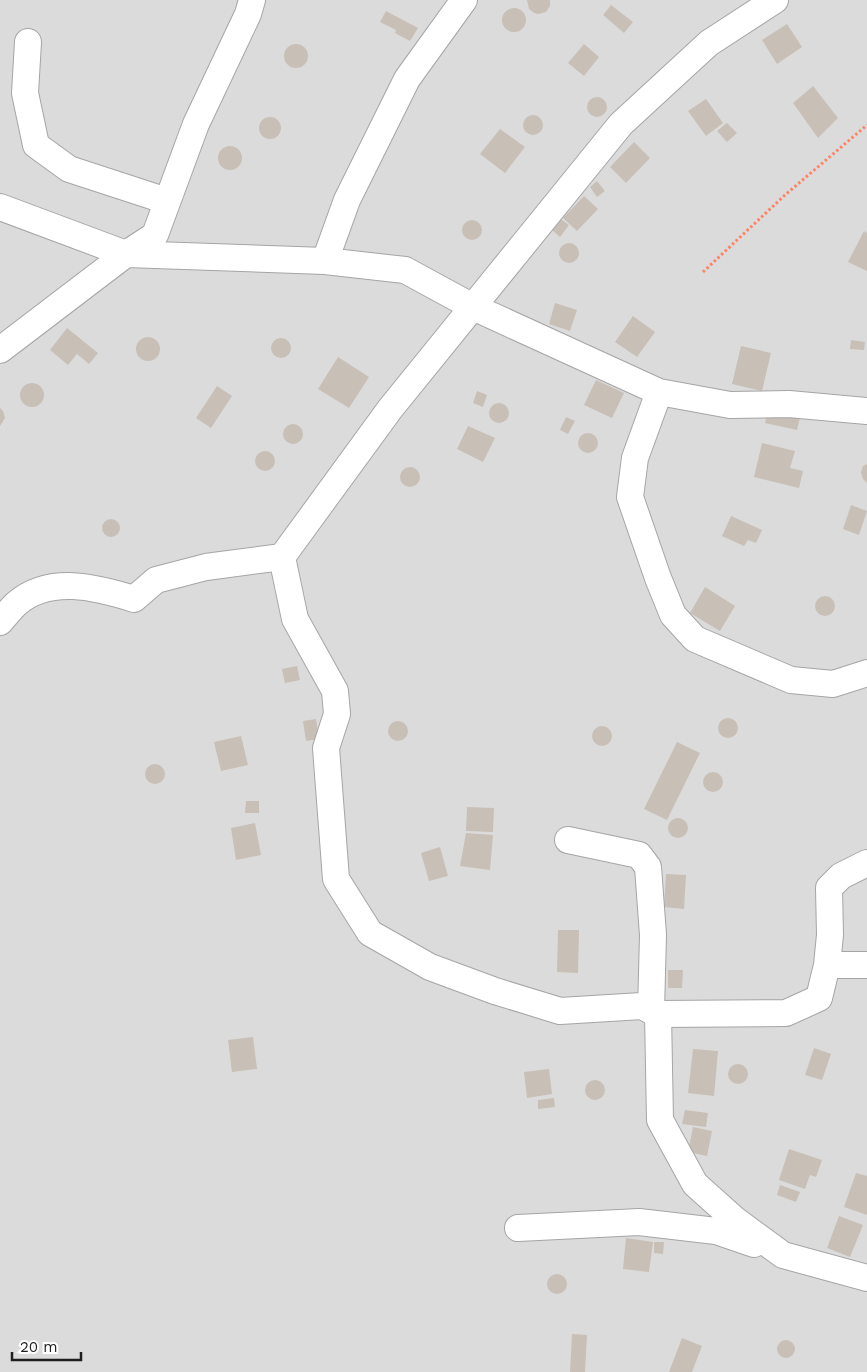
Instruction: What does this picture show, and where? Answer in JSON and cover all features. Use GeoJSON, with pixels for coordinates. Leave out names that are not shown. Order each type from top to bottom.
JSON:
{"type":"FeatureCollection","features":[{"type":"Feature","properties":{"kind":"street"},"geometry":{"type":"LineString","coordinates":[[0,350],[126,254],[154,235],[196,124],[248,14],[252,0]]}},
{"type":"Feature","properties":{"kind":"street"},"geometry":{"type":"LineString","coordinates":[[325,261],[347,200],[407,79],[464,0]]}},
{"type":"Feature","properties":{"kind":"street"},"geometry":{"type":"LineString","coordinates":[[0,622],[16,604],[38,590],[63,585],[105,590],[134,600],[156,580],[206,567],[282,557],[390,409],[621,124],[709,43],[775,0]]}},
{"type":"Feature","properties":{"kind":"street"},"geometry":{"type":"LineString","coordinates":[[28,42],[25,93],[36,145],[69,169],[167,201]]}},
{"type":"Feature","properties":{"kind":"street"},"geometry":{"type":"LineString","coordinates":[[0,207],[126,254],[325,261],[406,270],[473,307],[658,392],[730,405],[789,404],[867,411]]}},
{"type":"Feature","properties":{"kind":"street"},"geometry":{"type":"LineString","coordinates":[[658,392],[635,458],[630,497],[673,615],[695,639],[791,680],[833,684],[867,673]]}},
{"type":"Feature","properties":{"kind":"street"},"geometry":{"type":"LineString","coordinates":[[282,557],[295,619],[335,691],[337,714],[326,748],[336,879],[370,933],[430,967],[495,992],[560,1011],[642,1006],[654,1012],[786,1013],[819,998],[827,965],[830,935],[830,888],[842,876],[867,863]]}},
{"type":"Feature","properties":{"kind":"street"},"geometry":{"type":"LineString","coordinates":[[568,840],[639,855],[648,867],[653,935],[654,1012],[660,1120],[695,1184],[734,1219],[783,1255]]}},
{"type":"Feature","properties":{"kind":"street"},"geometry":{"type":"LineString","coordinates":[[827,965],[867,966]]}},
{"type":"Feature","properties":{"kind":"street"},"geometry":{"type":"LineString","coordinates":[[518,1228],[639,1222],[716,1231],[783,1255],[867,1278]]}},
{"type":"Feature","properties":{"kind":"path"},"geometry":{"type":"LineString","coordinates":[[703,272],[785,195],[867,125]]}},
{"type":"Feature","properties":{"kind":"shaded area"},"geometry":{"type":"Polygon","coordinates":[[[0,0],[867,0],[867,1372],[0,1372],[0,0]]]}},
{"type":"Feature","properties":{"kind":"building"},"geometry":{"type":"Polygon","coordinates":[[[527,0],[550,0],[550,6],[546,12],[534,13],[529,9],[527,0]]]}},
{"type":"Feature","properties":{"kind":"building"},"geometry":{"type":"Polygon","coordinates":[[[611,5],[633,22],[624,33],[603,15],[611,5]]]}},
{"type":"Feature","properties":{"kind":"building"},"geometry":{"type":"Polygon","coordinates":[[[514,8],[522,12],[526,20],[522,28],[514,32],[506,28],[502,20],[506,12],[514,8]]]}},
{"type":"Feature","properties":{"kind":"building"},"geometry":{"type":"Polygon","coordinates":[[[386,11],[418,28],[410,41],[395,33],[396,30],[380,22],[386,11]]]}},
{"type":"Feature","properties":{"kind":"building"},"geometry":{"type":"Polygon","coordinates":[[[787,24],[802,47],[777,64],[762,40],[787,24]]]}},
{"type":"Feature","properties":{"kind":"building"},"geometry":{"type":"Polygon","coordinates":[[[296,44],[304,48],[308,56],[304,64],[296,68],[288,64],[284,56],[288,48],[296,44]]]}},
{"type":"Feature","properties":{"kind":"building"},"geometry":{"type":"Polygon","coordinates":[[[584,44],[599,57],[584,76],[568,63],[584,44]]]}},
{"type":"Feature","properties":{"kind":"building"},"geometry":{"type":"Polygon","coordinates":[[[813,86],[838,118],[818,138],[793,103],[813,86]]]}},
{"type":"Feature","properties":{"kind":"building"},"geometry":{"type":"Polygon","coordinates":[[[597,97],[604,100],[607,107],[604,114],[597,117],[590,114],[587,107],[590,100],[597,97]]]}},
{"type":"Feature","properties":{"kind":"building"},"geometry":{"type":"Polygon","coordinates":[[[706,99],[723,123],[706,136],[688,111],[706,99]]]}},
{"type":"Feature","properties":{"kind":"building"},"geometry":{"type":"Polygon","coordinates":[[[529,115],[537,115],[543,121],[543,129],[537,135],[529,135],[523,129],[523,121],[529,115]]]}},
{"type":"Feature","properties":{"kind":"building"},"geometry":{"type":"Polygon","coordinates":[[[270,117],[278,120],[281,128],[278,136],[270,139],[262,136],[259,128],[262,120],[270,117]]]}},
{"type":"Feature","properties":{"kind":"building"},"geometry":{"type":"Polygon","coordinates":[[[727,123],[737,133],[727,142],[717,131],[727,123]]]}},
{"type":"Feature","properties":{"kind":"building"},"geometry":{"type":"Polygon","coordinates":[[[500,129],[525,147],[505,173],[480,154],[500,129]]]}},
{"type":"Feature","properties":{"kind":"building"},"geometry":{"type":"Polygon","coordinates":[[[634,142],[650,158],[626,183],[610,167],[634,142]]]}},
{"type":"Feature","properties":{"kind":"building"},"geometry":{"type":"Polygon","coordinates":[[[230,146],[238,150],[242,158],[238,166],[230,170],[222,166],[218,158],[222,150],[230,146]]]}},
{"type":"Feature","properties":{"kind":"building"},"geometry":{"type":"Polygon","coordinates":[[[597,181],[605,191],[597,197],[590,187],[597,181]]]}},
{"type":"Feature","properties":{"kind":"building"},"geometry":{"type":"Polygon","coordinates":[[[584,196],[598,209],[577,231],[563,218],[584,196]]]}},
{"type":"Feature","properties":{"kind":"building"},"geometry":{"type":"Polygon","coordinates":[[[559,218],[569,225],[560,237],[551,229],[559,218]]]}},
{"type":"Feature","properties":{"kind":"building"},"geometry":{"type":"Polygon","coordinates":[[[468,220],[476,220],[482,226],[482,234],[476,240],[468,240],[462,234],[462,226],[468,220]]]}},
{"type":"Feature","properties":{"kind":"building"},"geometry":{"type":"Polygon","coordinates":[[[864,231],[867,233],[867,271],[848,262],[864,231]]]}},
{"type":"Feature","properties":{"kind":"building"},"geometry":{"type":"Polygon","coordinates":[[[565,243],[573,243],[579,249],[579,257],[573,263],[565,263],[559,257],[559,249],[565,243]]]}},
{"type":"Feature","properties":{"kind":"building"},"geometry":{"type":"Polygon","coordinates":[[[555,303],[577,310],[570,331],[549,324],[555,303]]]}},
{"type":"Feature","properties":{"kind":"building"},"geometry":{"type":"Polygon","coordinates":[[[633,316],[655,332],[637,357],[615,342],[633,316]]]}},
{"type":"Feature","properties":{"kind":"building"},"geometry":{"type":"Polygon","coordinates":[[[67,328],[98,353],[89,364],[77,354],[68,365],[50,350],[67,328]]]}},
{"type":"Feature","properties":{"kind":"building"},"geometry":{"type":"Polygon","coordinates":[[[148,337],[157,340],[160,349],[157,358],[148,361],[139,358],[136,349],[139,340],[148,337]]]}},
{"type":"Feature","properties":{"kind":"building"},"geometry":{"type":"Polygon","coordinates":[[[277,338],[285,338],[291,344],[291,352],[285,358],[277,358],[271,352],[271,344],[277,338]]]}},
{"type":"Feature","properties":{"kind":"building"},"geometry":{"type":"Polygon","coordinates":[[[851,340],[865,342],[864,350],[850,349],[851,340]]]}},
{"type":"Feature","properties":{"kind":"building"},"geometry":{"type":"Polygon","coordinates":[[[741,346],[771,353],[762,391],[732,384],[741,346]]]}},
{"type":"Feature","properties":{"kind":"building"},"geometry":{"type":"Polygon","coordinates":[[[338,357],[369,377],[349,408],[318,389],[338,357]]]}},
{"type":"Feature","properties":{"kind":"building"},"geometry":{"type":"Polygon","coordinates":[[[596,380],[624,393],[612,418],[584,405],[596,380]]]}},
{"type":"Feature","properties":{"kind":"building"},"geometry":{"type":"Polygon","coordinates":[[[32,383],[40,387],[44,395],[40,403],[32,407],[24,403],[20,395],[24,387],[32,383]]]}},
{"type":"Feature","properties":{"kind":"building"},"geometry":{"type":"Polygon","coordinates":[[[217,386],[232,396],[211,428],[196,418],[217,386]]]}},
{"type":"Feature","properties":{"kind":"building"},"geometry":{"type":"Polygon","coordinates":[[[477,391],[487,395],[483,407],[473,403],[477,391]]]}},
{"type":"Feature","properties":{"kind":"building"},"geometry":{"type":"Polygon","coordinates":[[[499,403],[506,406],[509,413],[506,420],[499,423],[492,420],[489,413],[492,406],[499,403]]]}},
{"type":"Feature","properties":{"kind":"building"},"geometry":{"type":"Polygon","coordinates":[[[0,408],[5,418],[0,426],[0,408]]]}},
{"type":"Feature","properties":{"kind":"building"},"geometry":{"type":"Polygon","coordinates":[[[768,410],[800,417],[797,430],[765,423],[768,410]]]}},
{"type":"Feature","properties":{"kind":"building"},"geometry":{"type":"Polygon","coordinates":[[[566,417],[575,421],[568,434],[560,430],[566,417]]]}},
{"type":"Feature","properties":{"kind":"building"},"geometry":{"type":"Polygon","coordinates":[[[289,424],[297,424],[303,430],[303,438],[297,444],[289,444],[283,438],[283,430],[289,424]]]}},
{"type":"Feature","properties":{"kind":"building"},"geometry":{"type":"Polygon","coordinates":[[[468,426],[495,438],[483,462],[457,449],[468,426]]]}},
{"type":"Feature","properties":{"kind":"building"},"geometry":{"type":"Polygon","coordinates":[[[588,433],[595,436],[598,443],[595,450],[588,453],[581,450],[578,443],[581,436],[588,433]]]}},
{"type":"Feature","properties":{"kind":"building"},"geometry":{"type":"Polygon","coordinates":[[[762,443],[795,451],[790,468],[803,471],[799,488],[754,477],[762,443]]]}},
{"type":"Feature","properties":{"kind":"building"},"geometry":{"type":"Polygon","coordinates":[[[265,451],[272,454],[275,461],[272,468],[265,471],[258,468],[255,461],[258,454],[265,451]]]}},
{"type":"Feature","properties":{"kind":"building"},"geometry":{"type":"Polygon","coordinates":[[[867,464],[867,483],[863,479],[861,472],[863,466],[867,464]]]}},
{"type":"Feature","properties":{"kind":"building"},"geometry":{"type":"Polygon","coordinates":[[[410,467],[417,470],[420,477],[417,484],[410,487],[403,484],[400,477],[403,470],[410,467]]]}},
{"type":"Feature","properties":{"kind":"building"},"geometry":{"type":"Polygon","coordinates":[[[851,505],[867,511],[859,535],[843,529],[851,505]]]}},
{"type":"Feature","properties":{"kind":"building"},"geometry":{"type":"Polygon","coordinates":[[[731,516],[762,530],[756,543],[748,540],[744,546],[722,536],[731,516]]]}},
{"type":"Feature","properties":{"kind":"building"},"geometry":{"type":"Polygon","coordinates":[[[107,519],[115,519],[120,524],[118,535],[107,537],[102,532],[102,524],[107,519]]]}},
{"type":"Feature","properties":{"kind":"building"},"geometry":{"type":"Polygon","coordinates":[[[705,587],[735,606],[720,631],[690,613],[705,587]]]}},
{"type":"Feature","properties":{"kind":"building"},"geometry":{"type":"Polygon","coordinates":[[[821,596],[829,596],[835,602],[835,610],[829,616],[821,616],[815,610],[815,602],[821,596]]]}},
{"type":"Feature","properties":{"kind":"building"},"geometry":{"type":"Polygon","coordinates":[[[297,666],[300,680],[285,683],[282,669],[297,666]]]}},
{"type":"Feature","properties":{"kind":"building"},"geometry":{"type":"Polygon","coordinates":[[[724,718],[732,718],[738,724],[738,732],[732,738],[724,738],[718,732],[718,724],[724,718]]]}},
{"type":"Feature","properties":{"kind":"building"},"geometry":{"type":"Polygon","coordinates":[[[316,719],[319,739],[306,741],[303,721],[316,719]]]}},
{"type":"Feature","properties":{"kind":"building"},"geometry":{"type":"Polygon","coordinates":[[[394,721],[402,721],[408,727],[408,735],[402,741],[394,741],[388,735],[388,727],[394,721]]]}},
{"type":"Feature","properties":{"kind":"building"},"geometry":{"type":"Polygon","coordinates":[[[598,726],[606,726],[612,732],[612,740],[606,746],[598,746],[592,740],[592,732],[598,726]]]}},
{"type":"Feature","properties":{"kind":"building"},"geometry":{"type":"Polygon","coordinates":[[[241,736],[248,765],[221,771],[214,742],[241,736]]]}},
{"type":"Feature","properties":{"kind":"building"},"geometry":{"type":"Polygon","coordinates":[[[677,742],[700,753],[667,820],[644,809],[677,742]]]}},
{"type":"Feature","properties":{"kind":"building"},"geometry":{"type":"Polygon","coordinates":[[[151,764],[159,764],[165,770],[165,778],[159,784],[151,784],[145,778],[145,770],[151,764]]]}},
{"type":"Feature","properties":{"kind":"building"},"geometry":{"type":"Polygon","coordinates":[[[709,772],[717,772],[723,778],[723,786],[717,792],[709,792],[703,786],[703,778],[709,772]]]}},
{"type":"Feature","properties":{"kind":"building"},"geometry":{"type":"Polygon","coordinates":[[[246,801],[259,801],[259,813],[245,813],[246,801]]]}},
{"type":"Feature","properties":{"kind":"building"},"geometry":{"type":"Polygon","coordinates":[[[467,807],[494,808],[493,832],[466,831],[467,807]]]}},
{"type":"Feature","properties":{"kind":"building"},"geometry":{"type":"Polygon","coordinates":[[[674,818],[682,818],[688,824],[688,832],[682,838],[674,838],[668,832],[668,824],[674,818]]]}},
{"type":"Feature","properties":{"kind":"building"},"geometry":{"type":"Polygon","coordinates":[[[255,823],[261,855],[236,860],[231,828],[255,823]]]}},
{"type":"Feature","properties":{"kind":"building"},"geometry":{"type":"Polygon","coordinates":[[[466,833],[493,835],[490,870],[460,866],[466,833]]]}},
{"type":"Feature","properties":{"kind":"building"},"geometry":{"type":"Polygon","coordinates":[[[440,847],[448,876],[429,881],[421,853],[440,847]]]}},
{"type":"Feature","properties":{"kind":"building"},"geometry":{"type":"Polygon","coordinates":[[[666,874],[686,875],[684,909],[664,907],[666,874]]]}},
{"type":"Feature","properties":{"kind":"building"},"geometry":{"type":"Polygon","coordinates":[[[558,930],[579,930],[578,973],[557,972],[558,930]]]}},
{"type":"Feature","properties":{"kind":"building"},"geometry":{"type":"Polygon","coordinates":[[[668,970],[683,970],[682,988],[668,988],[668,970]]]}},
{"type":"Feature","properties":{"kind":"building"},"geometry":{"type":"Polygon","coordinates":[[[253,1037],[257,1069],[232,1072],[228,1040],[253,1037]]]}},
{"type":"Feature","properties":{"kind":"building"},"geometry":{"type":"Polygon","coordinates":[[[814,1048],[831,1054],[822,1080],[805,1075],[814,1048]]]}},
{"type":"Feature","properties":{"kind":"building"},"geometry":{"type":"Polygon","coordinates":[[[693,1049],[718,1051],[714,1096],[688,1093],[693,1049]]]}},
{"type":"Feature","properties":{"kind":"building"},"geometry":{"type":"Polygon","coordinates":[[[734,1064],[742,1064],[748,1070],[748,1078],[742,1084],[734,1084],[728,1078],[728,1070],[734,1064]]]}},
{"type":"Feature","properties":{"kind":"building"},"geometry":{"type":"Polygon","coordinates":[[[549,1069],[552,1094],[527,1098],[524,1072],[549,1069]]]}},
{"type":"Feature","properties":{"kind":"building"},"geometry":{"type":"Polygon","coordinates":[[[591,1080],[599,1080],[605,1086],[605,1094],[599,1100],[591,1100],[585,1094],[585,1086],[591,1080]]]}},
{"type":"Feature","properties":{"kind":"building"},"geometry":{"type":"Polygon","coordinates":[[[554,1098],[555,1107],[538,1109],[538,1100],[554,1098]]]}},
{"type":"Feature","properties":{"kind":"building"},"geometry":{"type":"Polygon","coordinates":[[[685,1110],[708,1113],[706,1127],[682,1124],[685,1110]]]}},
{"type":"Feature","properties":{"kind":"building"},"geometry":{"type":"Polygon","coordinates":[[[693,1127],[712,1131],[707,1156],[688,1152],[693,1127]]]}},
{"type":"Feature","properties":{"kind":"building"},"geometry":{"type":"Polygon","coordinates":[[[789,1149],[822,1160],[816,1177],[810,1175],[805,1189],[779,1180],[789,1149]]]}},
{"type":"Feature","properties":{"kind":"building"},"geometry":{"type":"Polygon","coordinates":[[[856,1173],[867,1176],[867,1215],[844,1207],[856,1173]]]}},
{"type":"Feature","properties":{"kind":"building"},"geometry":{"type":"Polygon","coordinates":[[[780,1185],[800,1192],[796,1202],[777,1195],[780,1185]]]}},
{"type":"Feature","properties":{"kind":"building"},"geometry":{"type":"Polygon","coordinates":[[[839,1216],[863,1225],[850,1257],[827,1248],[839,1216]]]}},
{"type":"Feature","properties":{"kind":"building"},"geometry":{"type":"Polygon","coordinates":[[[626,1238],[653,1242],[649,1272],[623,1269],[626,1238]]]}},
{"type":"Feature","properties":{"kind":"building"},"geometry":{"type":"Polygon","coordinates":[[[654,1242],[664,1242],[663,1254],[654,1253],[654,1242]]]}},
{"type":"Feature","properties":{"kind":"building"},"geometry":{"type":"Polygon","coordinates":[[[553,1274],[561,1274],[567,1280],[567,1288],[561,1294],[553,1294],[547,1288],[547,1280],[553,1274]]]}},
{"type":"Feature","properties":{"kind":"building"},"geometry":{"type":"Polygon","coordinates":[[[572,1334],[587,1335],[585,1372],[570,1372],[572,1334]]]}},
{"type":"Feature","properties":{"kind":"building"},"geometry":{"type":"Polygon","coordinates":[[[682,1338],[702,1346],[692,1372],[669,1372],[682,1338]]]}},
{"type":"Feature","properties":{"kind":"building"},"geometry":{"type":"Polygon","coordinates":[[[786,1340],[792,1343],[795,1349],[792,1355],[786,1358],[780,1355],[777,1349],[780,1343],[786,1340]]]}}]}
